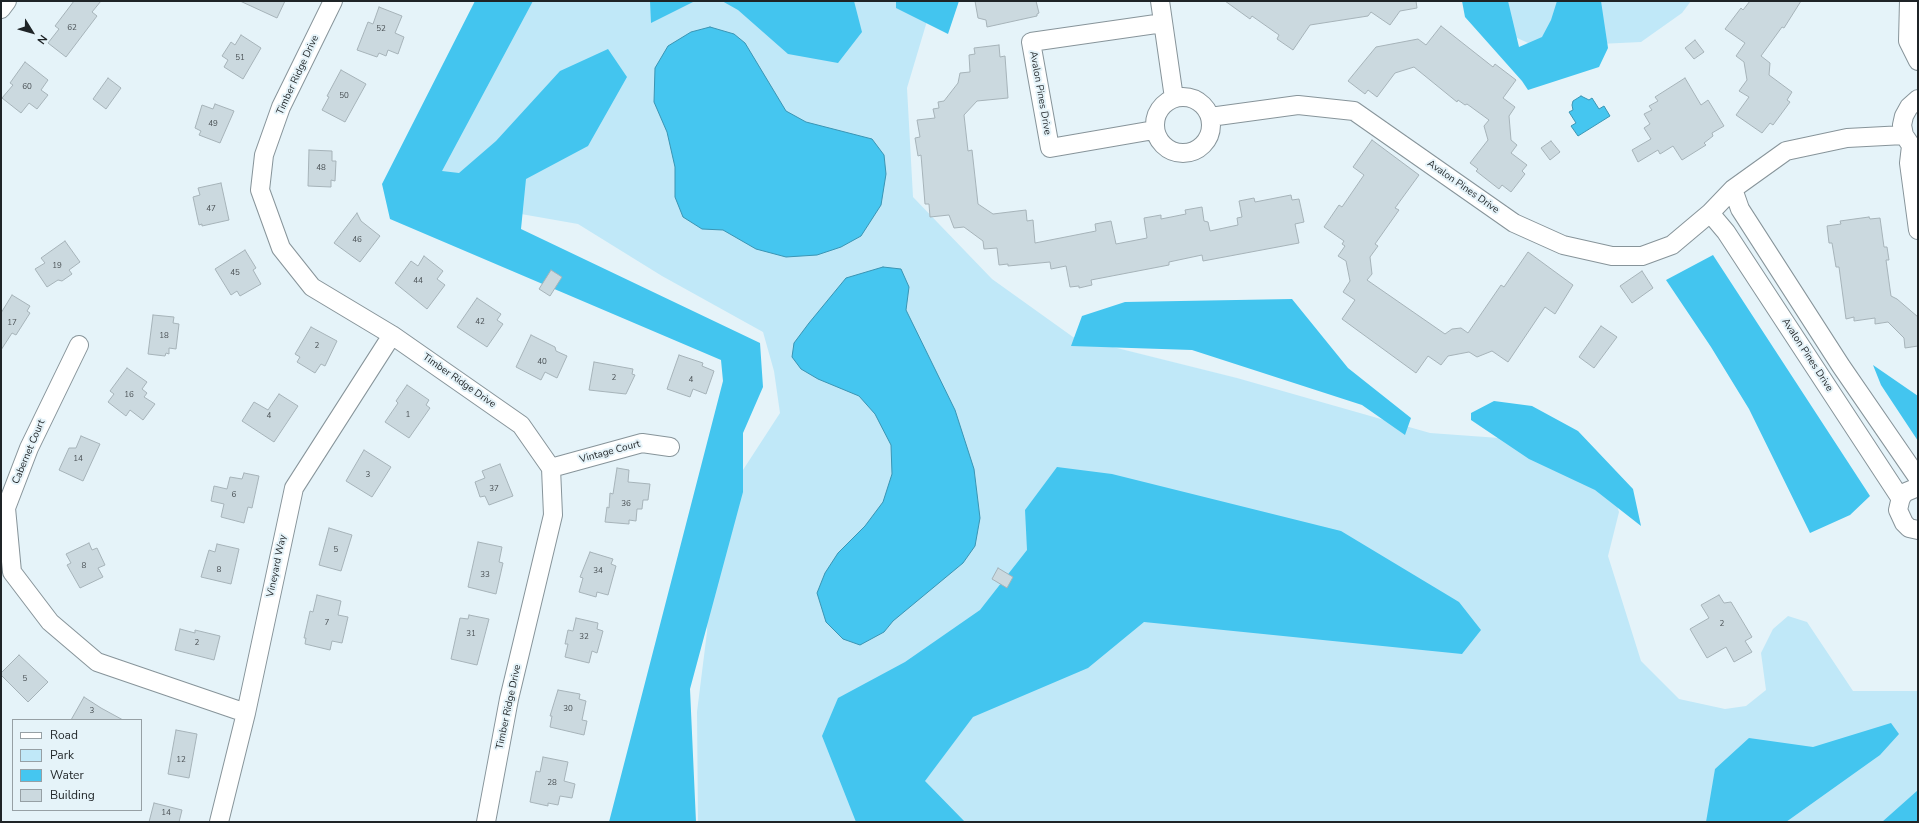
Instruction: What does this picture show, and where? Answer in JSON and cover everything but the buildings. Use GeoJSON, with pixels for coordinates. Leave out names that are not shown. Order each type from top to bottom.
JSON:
{"type":"FeatureCollection","features":[{"type":"Feature","properties":{"kind":"street"},"geometry":{"type":"LineString","coordinates":[[1,9],[7,1]]}},
{"type":"Feature","properties":{"kind":"street","name":"Timber Ridge Drive"},"geometry":{"type":"LineString","coordinates":[[333,1],[281,107],[264,155],[260,190],[281,248],[312,287],[392,334],[521,425],[551,468],[552,515],[509,699],[486,822]]}},
{"type":"Feature","properties":{"kind":"street"},"geometry":{"type":"LineString","coordinates":[[1160,1],[1174,98]]}},
{"type":"Feature","properties":{"kind":"street"},"geometry":{"type":"LineString","coordinates":[[1909,1],[1908,41],[1918,60]]}},
{"type":"Feature","properties":{"kind":"street","name":"Avalon Pines Drive"},"geometry":{"type":"LineString","coordinates":[[1154,130],[1050,148],[1031,42],[1163,23]]}},
{"type":"Feature","properties":{"kind":"street"},"geometry":{"type":"LineString","coordinates":[[1183,97],[1200,103],[1210,117],[1209,136],[1204,144],[1197,150],[1189,153],[1180,154],[1167,149],[1157,139],[1154,130],[1156,114],[1161,107],[1174,98],[1183,97]]}},
{"type":"Feature","properties":{"kind":"street"},"geometry":{"type":"LineString","coordinates":[[1918,99],[1909,107],[1904,116],[1902,125],[1911,144],[1909,163],[1918,230]]}},
{"type":"Feature","properties":{"kind":"street","name":"Avalon Pines Drive"},"geometry":{"type":"LineString","coordinates":[[1210,117],[1298,104],[1354,111],[1514,223],[1563,245],[1612,256],[1642,256],[1672,245],[1710,213],[1733,189],[1786,151],[1847,138],[1911,144]]}},
{"type":"Feature","properties":{"kind":"street"},"geometry":{"type":"LineString","coordinates":[[1733,189],[1740,209],[1841,366],[1918,478]]}},
{"type":"Feature","properties":{"kind":"street","name":"Avalon Pines Drive"},"geometry":{"type":"LineString","coordinates":[[1710,213],[1726,232],[1901,499]]}},
{"type":"Feature","properties":{"kind":"street","name":"Vineyard Way"},"geometry":{"type":"LineString","coordinates":[[220,822],[246,713],[294,488],[392,334]]}},
{"type":"Feature","properties":{"kind":"street","name":"Cabernet Court"},"geometry":{"type":"LineString","coordinates":[[79,345],[29,448],[6,508],[12,572],[50,622],[97,662],[246,713]]}},
{"type":"Feature","properties":{"kind":"street","name":"Vintage Court"},"geometry":{"type":"LineString","coordinates":[[551,468],[642,443],[670,447]]}},
{"type":"Feature","properties":{"kind":"street"},"geometry":{"type":"LineString","coordinates":[[1918,487],[1906,492],[1901,499],[1898,510],[1900,517],[1909,528],[1918,531]]}},
{"type":"Feature","properties":{"kind":"green space"},"geometry":{"type":"Polygon","coordinates":[[[505,1],[933,1],[907,88],[913,197],[992,279],[1073,337],[1237,378],[1430,433],[1527,440],[1610,485],[1619,512],[1608,556],[1641,661],[1679,699],[1725,709],[1746,706],[1766,690],[1761,653],[1773,629],[1788,616],[1807,622],[1853,691],[1918,691],[1918,807],[1902,822],[698,822],[697,712],[707,632],[710,549],[741,473],[780,413],[774,371],[763,332],[662,276],[578,224],[464,204],[420,178],[505,1]]]}},
{"type":"Feature","properties":{"kind":"green space"},"geometry":{"type":"Polygon","coordinates":[[[1497,1],[1691,1],[1682,13],[1641,42],[1537,47],[1504,32],[1497,1]]]}},
{"type":"Feature","properties":{"kind":"shaded area"},"geometry":{"type":"Polygon","coordinates":[[[475,1],[533,1],[442,171],[459,173],[496,141],[560,71],[608,49],[627,77],[588,146],[526,179],[521,229],[760,343],[763,387],[743,433],[743,492],[690,689],[696,822],[609,822],[723,381],[721,360],[390,219],[382,184],[475,1]]]}},
{"type":"Feature","properties":{"kind":"shaded area"},"geometry":{"type":"Polygon","coordinates":[[[650,1],[695,1],[651,23],[650,1]]]}},
{"type":"Feature","properties":{"kind":"shaded area"},"geometry":{"type":"Polygon","coordinates":[[[722,1],[854,1],[862,32],[838,63],[788,54],[738,10],[722,1]]]}},
{"type":"Feature","properties":{"kind":"shaded area"},"geometry":{"type":"Polygon","coordinates":[[[896,1],[959,1],[948,34],[896,8],[896,1]]]}},
{"type":"Feature","properties":{"kind":"shaded area"},"geometry":{"type":"Polygon","coordinates":[[[1462,1],[1508,1],[1519,47],[1542,37],[1551,20],[1557,1],[1601,1],[1608,48],[1599,67],[1528,90],[1522,81],[1465,17],[1462,1]]]}},
{"type":"Feature","properties":{"kind":"shaded area"},"geometry":{"type":"Polygon","coordinates":[[[1713,255],[1870,496],[1850,515],[1810,533],[1749,409],[1711,347],[1666,280],[1713,255]]]}},
{"type":"Feature","properties":{"kind":"shaded area"},"geometry":{"type":"Polygon","coordinates":[[[1292,299],[1348,368],[1411,418],[1405,435],[1362,405],[1192,350],[1071,346],[1082,316],[1125,302],[1292,299]]]}},
{"type":"Feature","properties":{"kind":"shaded area"},"geometry":{"type":"Polygon","coordinates":[[[1873,365],[1918,396],[1918,441],[1881,385],[1873,365]]]}},
{"type":"Feature","properties":{"kind":"shaded area"},"geometry":{"type":"Polygon","coordinates":[[[1494,401],[1532,406],[1578,431],[1633,489],[1641,526],[1595,490],[1529,459],[1471,420],[1471,413],[1494,401]]]}},
{"type":"Feature","properties":{"kind":"shaded area"},"geometry":{"type":"Polygon","coordinates":[[[1057,467],[1112,474],[1341,531],[1459,602],[1481,630],[1462,654],[1144,622],[1088,668],[973,717],[925,781],[965,822],[856,822],[822,736],[838,698],[905,662],[980,610],[1027,550],[1025,510],[1057,467]]]}},
{"type":"Feature","properties":{"kind":"shaded area"},"geometry":{"type":"Polygon","coordinates":[[[1891,723],[1899,734],[1880,755],[1786,822],[1706,822],[1715,769],[1749,738],[1813,747],[1891,723]]]}},
{"type":"Feature","properties":{"kind":"shaded area"},"geometry":{"type":"Polygon","coordinates":[[[1918,790],[1918,822],[1882,822],[1918,790]]]}},
{"type":"Feature","properties":{"kind":"water"},"geometry":{"type":"Polygon","coordinates":[[[710,27],[734,34],[745,43],[786,111],[806,122],[872,139],[884,155],[886,174],[881,205],[861,236],[841,247],[817,255],[786,257],[756,249],[723,230],[702,229],[683,217],[675,197],[675,167],[667,132],[654,102],[655,68],[668,46],[691,32],[710,27]]]}},
{"type":"Feature","properties":{"kind":"water"},"geometry":{"type":"Polygon","coordinates":[[[1581,96],[1589,100],[1592,98],[1599,109],[1604,106],[1610,116],[1578,136],[1571,126],[1576,123],[1569,112],[1573,110],[1573,101],[1581,96]]]}},
{"type":"Feature","properties":{"kind":"water"},"geometry":{"type":"Polygon","coordinates":[[[883,267],[901,269],[909,287],[906,310],[955,410],[974,469],[980,518],[975,546],[963,563],[893,621],[884,632],[860,645],[843,639],[826,622],[817,593],[825,573],[838,553],[865,526],[883,502],[892,474],[891,445],[875,414],[859,396],[818,379],[801,369],[792,357],[794,343],[846,278],[883,267]]]}}]}
